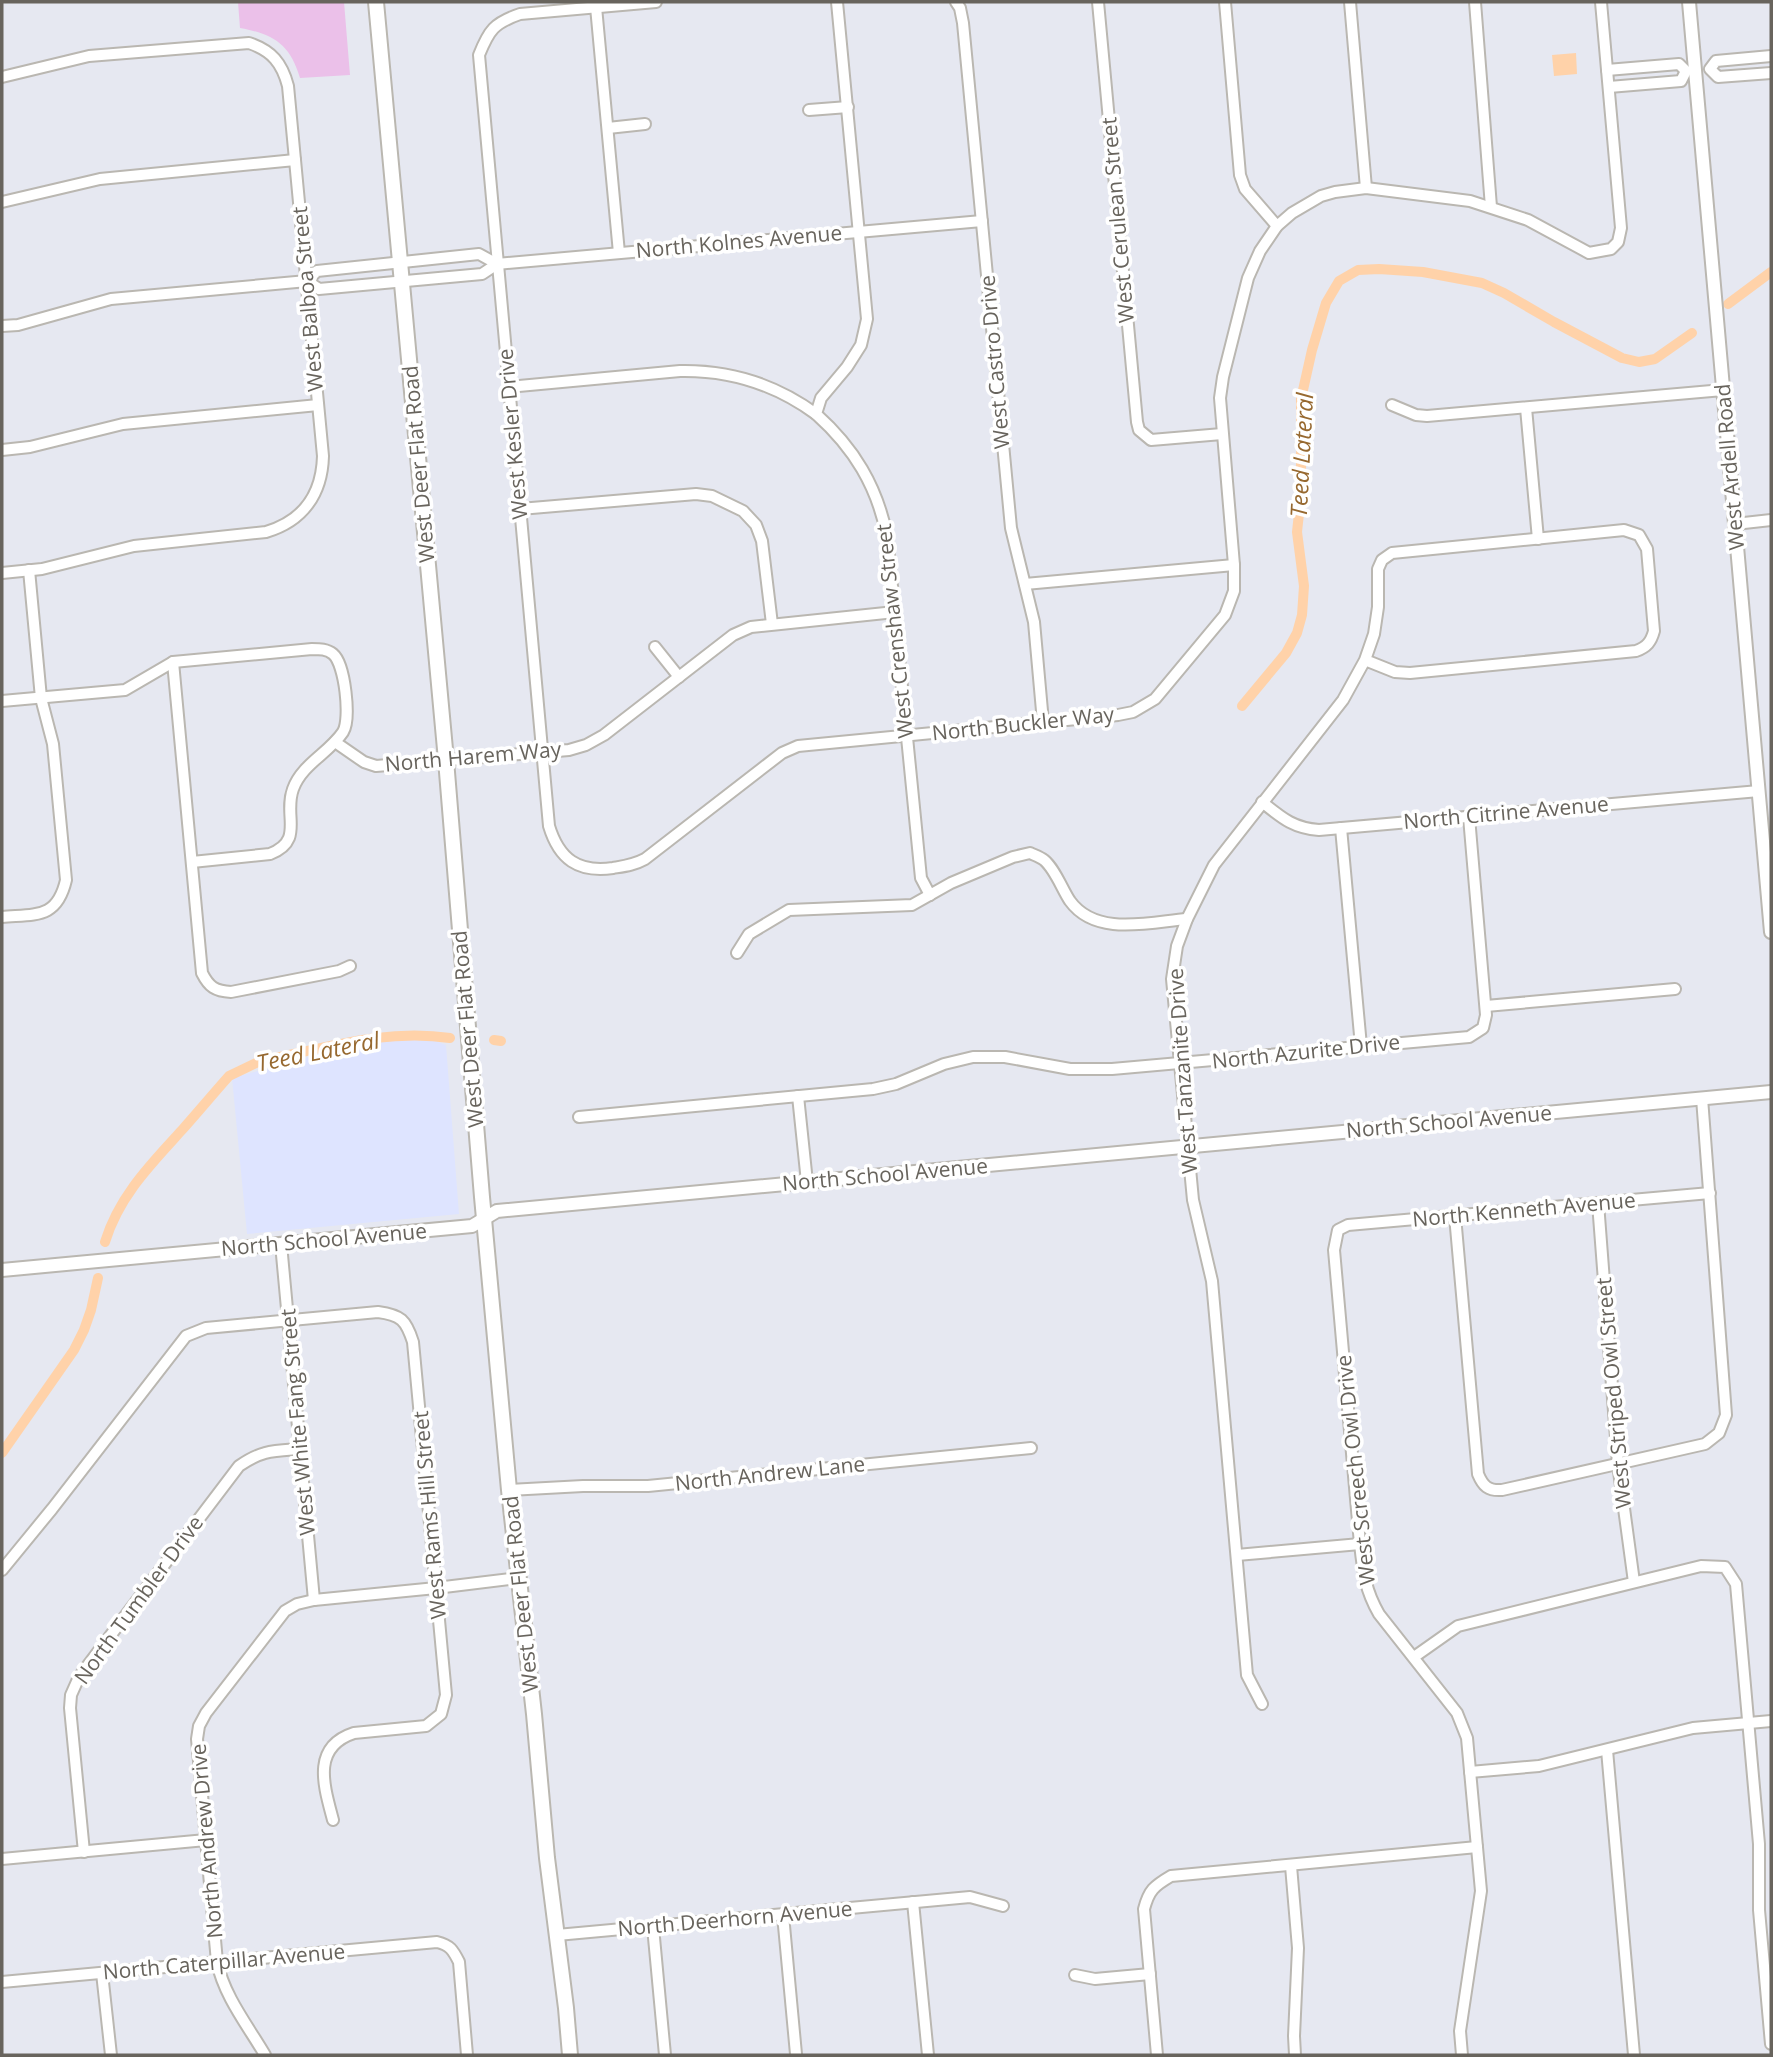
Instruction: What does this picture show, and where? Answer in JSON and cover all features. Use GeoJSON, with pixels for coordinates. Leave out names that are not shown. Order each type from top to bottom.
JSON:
{"type":"FeatureCollection","features":[{"type":"Feature","properties":{"kind":"main road","name":"West Deer Flat Road"},"geometry":{"type":"LineString","coordinates":[[376,2],[446,760],[509,1490],[570,2055]]}},
{"type":"Feature","properties":{"kind":"street"},"geometry":{"type":"LineString","coordinates":[[619,253],[596,7],[656,2]]}},
{"type":"Feature","properties":{"kind":"street"},"geometry":{"type":"LineString","coordinates":[[816,414],[821,398],[861,345],[867,318],[837,2]]}},
{"type":"Feature","properties":{"kind":"street","name":"West Castro Drive"},"geometry":{"type":"LineString","coordinates":[[956,2],[964,23],[1011,528],[1034,622],[1043,722]]}},
{"type":"Feature","properties":{"kind":"street","name":"West Cerulean Street"},"geometry":{"type":"LineString","coordinates":[[1098,2],[1139,430],[1151,440],[1159,441],[1222,434]]}},
{"type":"Feature","properties":{"kind":"street"},"geometry":{"type":"LineString","coordinates":[[1225,2],[1240,175],[1249,195],[1277,226],[1292,213],[1321,196],[1366,188],[1470,201],[1491,207],[1528,220],[1589,253],[1611,249],[1618,242],[1621,228],[1601,2]]}},
{"type":"Feature","properties":{"kind":"street"},"geometry":{"type":"LineString","coordinates":[[1350,2],[1366,188]]}},
{"type":"Feature","properties":{"kind":"street"},"geometry":{"type":"LineString","coordinates":[[1475,2],[1491,207]]}},
{"type":"Feature","properties":{"kind":"street","name":"West Ardell Road"},"geometry":{"type":"LineString","coordinates":[[1689,2],[1691,71],[1723,390],[1771,932]]}},
{"type":"Feature","properties":{"kind":"street","name":"West Kesler Drive"},"geometry":{"type":"LineString","coordinates":[[561,853],[554,842],[550,826],[542,752],[479,55],[487,36],[503,20],[520,14],[596,7]]}},
{"type":"Feature","properties":{"kind":"street","name":"West Balboa Street"},"geometry":{"type":"LineString","coordinates":[[2,77],[89,56],[249,43],[274,56],[284,70],[288,86],[323,470],[317,489],[306,508],[288,523],[266,533],[134,546],[29,570]]}},
{"type":"Feature","properties":{"kind":"street"},"geometry":{"type":"LineString","coordinates":[[1609,87],[1681,80],[1691,71],[1710,69],[1716,61],[1771,56]]}},
{"type":"Feature","properties":{"kind":"street"},"geometry":{"type":"LineString","coordinates":[[1607,70],[1679,64],[1691,71]]}},
{"type":"Feature","properties":{"kind":"street"},"geometry":{"type":"LineString","coordinates":[[1710,69],[1718,77],[1771,73]]}},
{"type":"Feature","properties":{"kind":"street"},"geometry":{"type":"LineString","coordinates":[[808,110],[848,107]]}},
{"type":"Feature","properties":{"kind":"street"},"geometry":{"type":"LineString","coordinates":[[608,128],[645,124]]}},
{"type":"Feature","properties":{"kind":"street"},"geometry":{"type":"LineString","coordinates":[[2,202],[100,178],[295,160]]}},
{"type":"Feature","properties":{"kind":"street","name":"North Kolnes Avenue"},"geometry":{"type":"LineString","coordinates":[[2,326],[111,299],[307,281],[319,289],[402,282],[482,274],[497,264],[982,221]]}},
{"type":"Feature","properties":{"kind":"street","name":"North Buckler Way"},"geometry":{"type":"LineString","coordinates":[[561,853],[570,862],[587,869],[634,865],[782,753],[797,746],[1118,715],[1133,712],[1155,699],[1224,615],[1234,592],[1221,387],[1248,278],[1260,251],[1277,226]]}},
{"type":"Feature","properties":{"kind":"street","name":"North Kolnes Avenue"},"geometry":{"type":"LineString","coordinates":[[307,281],[317,271],[479,254],[497,264]]}},
{"type":"Feature","properties":{"kind":"street","name":"West Crenshaw Street"},"geometry":{"type":"LineString","coordinates":[[508,387],[680,372],[734,375],[786,394],[816,414],[841,438],[856,457],[875,493],[887,536],[921,878],[930,895]]}},
{"type":"Feature","properties":{"kind":"street"},"geometry":{"type":"LineString","coordinates":[[1392,405],[1416,415],[1427,416],[1723,390]]}},
{"type":"Feature","properties":{"kind":"street"},"geometry":{"type":"LineString","coordinates":[[2,450],[30,447],[122,424],[318,405]]}},
{"type":"Feature","properties":{"kind":"street"},"geometry":{"type":"LineString","coordinates":[[1366,660],[1395,672],[1410,673],[1636,651],[1652,640],[1654,631],[1647,549],[1639,535],[1624,530],[1538,539],[1526,408]]}},
{"type":"Feature","properties":{"kind":"street"},"geometry":{"type":"LineString","coordinates":[[520,509],[696,494],[712,496],[743,511],[756,525],[762,541],[772,624]]}},
{"type":"Feature","properties":{"kind":"street"},"geometry":{"type":"LineString","coordinates":[[1735,524],[1771,520]]}},
{"type":"Feature","properties":{"kind":"street","name":"West Tanzanite Drive"},"geometry":{"type":"LineString","coordinates":[[1262,1704],[1247,1675],[1212,1281],[1193,1200],[1172,979],[1177,946],[1187,919],[1214,865],[1343,700],[1366,660],[1374,635],[1378,607],[1378,569],[1382,561],[1392,553],[1538,539]]}},
{"type":"Feature","properties":{"kind":"street"},"geometry":{"type":"LineString","coordinates":[[1025,584],[1234,565]]}},
{"type":"Feature","properties":{"kind":"street"},"geometry":{"type":"LineString","coordinates":[[2,573],[29,570],[41,698],[53,744],[65,880],[62,893],[52,908],[40,914],[2,917]]}},
{"type":"Feature","properties":{"kind":"street","name":"North Harem Way"},"geometry":{"type":"LineString","coordinates":[[335,742],[364,762],[376,766],[569,750],[586,745],[604,735],[733,635],[751,627],[895,612]]}},
{"type":"Feature","properties":{"kind":"street"},"geometry":{"type":"LineString","coordinates":[[656,647],[679,677]]}},
{"type":"Feature","properties":{"kind":"street"},"geometry":{"type":"LineString","coordinates":[[2,701],[125,690],[173,662],[312,649],[323,649],[332,653],[342,671],[347,718],[345,730],[297,779],[290,803],[289,842],[282,850],[270,854],[192,862]]}},
{"type":"Feature","properties":{"kind":"street"},"geometry":{"type":"LineString","coordinates":[[173,662],[202,973],[208,984],[218,991],[230,992],[339,971],[350,966]]}},
{"type":"Feature","properties":{"kind":"street","name":"North Citrine Avenue"},"geometry":{"type":"LineString","coordinates":[[1262,802],[1291,824],[1304,829],[1341,828],[1759,790]]}},
{"type":"Feature","properties":{"kind":"street"},"geometry":{"type":"LineString","coordinates":[[1469,817],[1486,1006],[1675,989]]}},
{"type":"Feature","properties":{"kind":"street"},"geometry":{"type":"LineString","coordinates":[[1341,828],[1361,1046]]}},
{"type":"Feature","properties":{"kind":"street"},"geometry":{"type":"LineString","coordinates":[[737,953],[749,934],[789,910],[912,905],[951,883],[1013,857],[1030,853],[1046,862],[1072,904],[1083,914],[1098,921],[1113,925],[1187,919]]}},
{"type":"Feature","properties":{"kind":"street","name":"North Azurite Drive"},"geometry":{"type":"LineString","coordinates":[[579,1117],[885,1086],[944,1063],[973,1058],[1004,1057],[1070,1069],[1112,1069],[1469,1037],[1483,1028],[1486,1006]]}},
{"type":"Feature","properties":{"kind":"street","name":"North School Avenue"},"geometry":{"type":"LineString","coordinates":[[2,1270],[472,1226],[497,1211],[1771,1092]]}},
{"type":"Feature","properties":{"kind":"street"},"geometry":{"type":"LineString","coordinates":[[798,1096],[807,1182]]}},
{"type":"Feature","properties":{"kind":"street"},"geometry":{"type":"LineString","coordinates":[[1455,1216],[1478,1474],[1486,1488],[1502,1490],[1705,1444],[1719,1433],[1726,1415],[1702,1098]]}},
{"type":"Feature","properties":{"kind":"street","name":"North Kenneth Avenue"},"geometry":{"type":"LineString","coordinates":[[1338,1230],[1348,1225],[1710,1193]]}},
{"type":"Feature","properties":{"kind":"street","name":"West Striped Owl Street"},"geometry":{"type":"LineString","coordinates":[[1598,1203],[1618,1464],[1634,1582]]}},
{"type":"Feature","properties":{"kind":"street","name":"West Screech Owl Drive"},"geometry":{"type":"LineString","coordinates":[[1338,1230],[1334,1250],[1360,1544],[1369,1597],[1379,1614],[1457,1713],[1467,1738],[1481,1891],[1460,2031],[1462,2055]]}},
{"type":"Feature","properties":{"kind":"street","name":"West White Fang Street"},"geometry":{"type":"LineString","coordinates":[[281,1244],[314,1600]]}},
{"type":"Feature","properties":{"kind":"street","name":"West Rams Hill Street"},"geometry":{"type":"LineString","coordinates":[[288,1320],[378,1312],[393,1314],[402,1319],[410,1329],[446,1695],[441,1714],[426,1726],[354,1733],[334,1743],[326,1755],[323,1769],[333,1820]]}},
{"type":"Feature","properties":{"kind":"street"},"geometry":{"type":"LineString","coordinates":[[2,1570],[186,1336],[206,1328],[288,1320]]}},
{"type":"Feature","properties":{"kind":"street","name":"North Andrew Lane"},"geometry":{"type":"LineString","coordinates":[[509,1490],[648,1486],[1031,1448]]}},
{"type":"Feature","properties":{"kind":"street","name":"North Tumbler Drive"},"geometry":{"type":"LineString","coordinates":[[83,1852],[70,1708],[71,1695],[79,1677],[239,1466],[254,1456],[268,1452],[300,1449]]}},
{"type":"Feature","properties":{"kind":"street"},"geometry":{"type":"LineString","coordinates":[[1237,1555],[1360,1544]]}},
{"type":"Feature","properties":{"kind":"street"},"geometry":{"type":"LineString","coordinates":[[1414,1657],[1458,1626],[1702,1566],[1725,1567],[1736,1584],[1759,1844],[1759,1909],[1771,2044]]}},
{"type":"Feature","properties":{"kind":"street","name":"North Andrew Drive"},"geometry":{"type":"LineString","coordinates":[[265,2055],[226,1989],[217,1962],[197,1739],[206,1713],[285,1611],[297,1604],[518,1578]]}},
{"type":"Feature","properties":{"kind":"street"},"geometry":{"type":"LineString","coordinates":[[1471,1772],[1539,1766],[1693,1728],[1771,1721]]}},
{"type":"Feature","properties":{"kind":"street"},"geometry":{"type":"LineString","coordinates":[[1607,1750],[1634,2055]]}},
{"type":"Feature","properties":{"kind":"street"},"geometry":{"type":"LineString","coordinates":[[2,1859],[206,1840]]}},
{"type":"Feature","properties":{"kind":"street"},"geometry":{"type":"LineString","coordinates":[[1157,2055],[1144,1909],[1147,1896],[1155,1886],[1171,1876],[1477,1847]]}},
{"type":"Feature","properties":{"kind":"street"},"geometry":{"type":"LineString","coordinates":[[1291,1866],[1298,1948],[1295,2055]]}},
{"type":"Feature","properties":{"kind":"street","name":"North Deerhorn Avenue"},"geometry":{"type":"LineString","coordinates":[[557,1935],[970,1897],[1003,1906]]}},
{"type":"Feature","properties":{"kind":"street"},"geometry":{"type":"LineString","coordinates":[[913,1902],[928,2055]]}},
{"type":"Feature","properties":{"kind":"street"},"geometry":{"type":"LineString","coordinates":[[783,1914],[796,2054]]}},
{"type":"Feature","properties":{"kind":"street"},"geometry":{"type":"LineString","coordinates":[[653,1927],[665,2055]]}},
{"type":"Feature","properties":{"kind":"street","name":"North Caterpillar Avenue"},"geometry":{"type":"LineString","coordinates":[[2,1982],[437,1942],[453,1949],[459,1962],[467,2055]]}},
{"type":"Feature","properties":{"kind":"street"},"geometry":{"type":"LineString","coordinates":[[102,1973],[110,2055]]}},
{"type":"Feature","properties":{"kind":"street"},"geometry":{"type":"LineString","coordinates":[[1074,1975],[1094,1979],[1150,1974]]}},
{"type":"Feature","properties":{"kind":"shaded area"},"geometry":{"type":"Polygon","coordinates":[[[238,2],[344,2],[350,75],[300,78],[291,57],[279,42],[240,28],[238,2]]]}},
{"type":"Feature","properties":{"kind":"shaded area"},"geometry":{"type":"Polygon","coordinates":[[[1576,53],[1577,74],[1554,76],[1552,55],[1576,53]]]}},
{"type":"Feature","properties":{"kind":"shaded area"},"geometry":{"type":"Polygon","coordinates":[[[420,1035],[446,1045],[459,1214],[247,1234],[232,1078],[349,1046],[420,1035]]]}},
{"type":"Feature","properties":{"kind":"waterway","name":"Teed Lateral"},"geometry":{"type":"LineString","coordinates":[[1242,706],[1286,653],[1297,633],[1302,615],[1304,586],[1297,532],[1301,495],[1301,399],[1326,303],[1339,281],[1358,270],[1379,269],[1423,272],[1482,283],[1622,358],[1639,362],[1655,359],[1692,333]]}},
{"type":"Feature","properties":{"kind":"waterway","name":"Teed Lateral"},"geometry":{"type":"LineString","coordinates":[[1728,304],[1771,272]]}},
{"type":"Feature","properties":{"kind":"waterway","name":"Teed Lateral"},"geometry":{"type":"LineString","coordinates":[[105,1242],[127,1195],[229,1076],[260,1061],[354,1041],[402,1036],[450,1038]]}},
{"type":"Feature","properties":{"kind":"waterway","name":"Teed Lateral"},"geometry":{"type":"LineString","coordinates":[[494,1040],[501,1041]]}},
{"type":"Feature","properties":{"kind":"waterway","name":"Teed Lateral"},"geometry":{"type":"LineString","coordinates":[[2,1453],[74,1350],[91,1310],[98,1278]]}}]}
